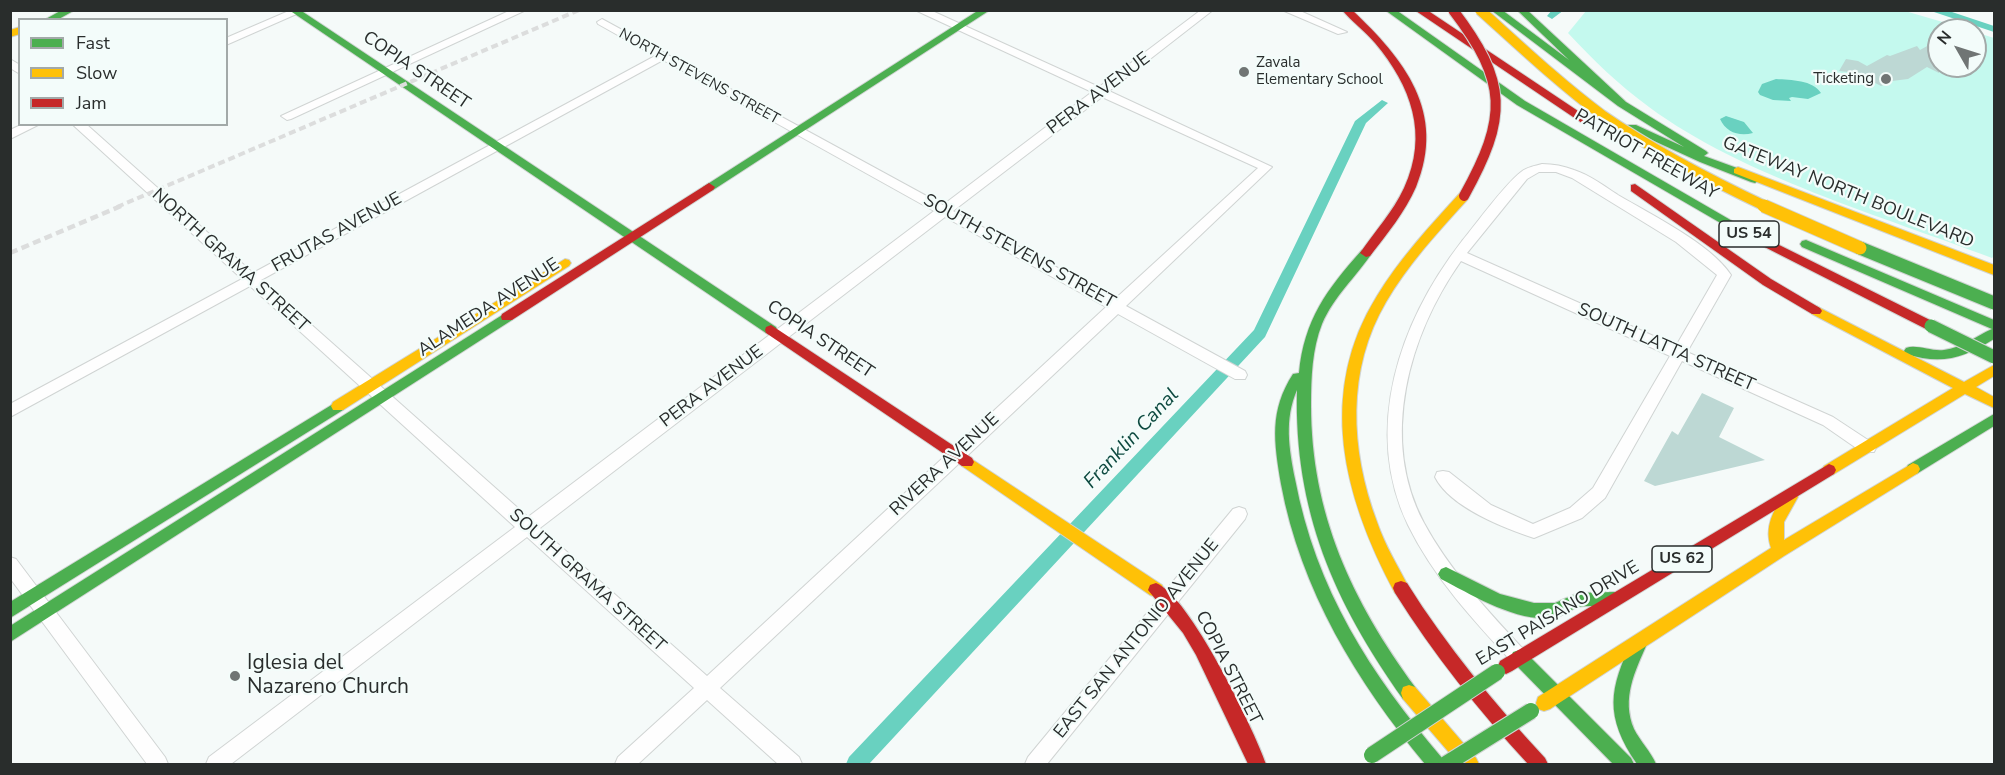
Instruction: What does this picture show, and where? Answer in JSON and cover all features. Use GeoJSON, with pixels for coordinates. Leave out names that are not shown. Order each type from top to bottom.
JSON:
{"type":"FeatureCollection","features":[{"type":"Feature","properties":{"kind":"main road"},"geometry":{"type":"LineString","coordinates":[[53,18],[71,10]]}},
{"type":"Feature","properties":{"kind":"main road","name":"ALAMEDA AVENUE"},"geometry":{"type":"LineString","coordinates":[[952,26],[967,10]]}},
{"type":"Feature","properties":{"kind":"main road","name":"ALAMEDA AVENUE"},"geometry":{"type":"LineString","coordinates":[[10,635],[620,229],[791,128],[952,26],[986,10]]}},
{"type":"Feature","properties":{"kind":"main road"},"geometry":{"type":"LineString","coordinates":[[1346,10],[1376,34],[1401,63],[1411,81],[1421,122],[1421,163],[1401,208],[1330,297],[1311,338],[1301,416],[1304,463],[1329,552],[1352,603],[1387,664],[1426,716],[1470,765]]}},
{"type":"Feature","properties":{"kind":"main road","name":"PATRIOT FREEWAY"},"geometry":{"type":"LineString","coordinates":[[1389,10],[1521,103],[1707,212],[1995,357]]}},
{"type":"Feature","properties":{"kind":"main road","name":"PATRIOT FREEWAY"},"geometry":{"type":"LineString","coordinates":[[1420,10],[1641,155],[1767,223]]}},
{"type":"Feature","properties":{"kind":"main road"},"geometry":{"type":"LineString","coordinates":[[1453,10],[1476,40],[1488,61],[1498,97],[1495,137],[1488,157],[1464,196],[1383,295],[1363,334],[1352,369],[1348,403],[1353,473],[1365,517],[1386,563],[1427,631],[1483,705],[1539,765]]}},
{"type":"Feature","properties":{"kind":"main road"},"geometry":{"type":"LineString","coordinates":[[1480,10],[1582,99],[1620,127],[1671,158],[1775,209],[1995,303]]}},
{"type":"Feature","properties":{"kind":"main road"},"geometry":{"type":"LineString","coordinates":[[1495,10],[1622,104]]}},
{"type":"Feature","properties":{"kind":"main road","name":"GATEWAY NORTH BOULEVARD"},"geometry":{"type":"LineString","coordinates":[[1521,10],[1622,104],[1693,148],[1755,179],[1995,272]]}},
{"type":"Feature","properties":{"kind":"main road","name":"COPIA STREET"},"geometry":{"type":"LineString","coordinates":[[296,11],[957,453],[1168,598],[1188,625],[1257,765]]}},
{"type":"Feature","properties":{"kind":"main road"},"geometry":{"type":"LineString","coordinates":[[1451,31],[1592,108],[1677,148],[1755,179]]}},
{"type":"Feature","properties":{"kind":"main road"},"geometry":{"type":"LineString","coordinates":[[1521,103],[1550,129],[1741,264],[1816,311],[1995,404]]}},
{"type":"Feature","properties":{"kind":"main road","name":"ALAMEDA AVENUE"},"geometry":{"type":"LineString","coordinates":[[10,611],[632,237],[791,128]]}},
{"type":"Feature","properties":{"kind":"main road"},"geometry":{"type":"LineString","coordinates":[[1995,324],[1801,241],[1946,314],[1995,335]]}},
{"type":"Feature","properties":{"kind":"main road"},"geometry":{"type":"LineString","coordinates":[[1873,340],[1936,359],[1956,356],[1995,335]]}},
{"type":"Feature","properties":{"kind":"main road"},"geometry":{"type":"LineString","coordinates":[[1306,368],[1291,387],[1282,411],[1285,469],[1300,532],[1314,574],[1343,634],[1368,676],[1436,765]]}},
{"type":"Feature","properties":{"kind":"main road","name":"EAST PAISANO DRIVE"},"geometry":{"type":"LineString","coordinates":[[1359,765],[1519,657],[1995,370]]}},
{"type":"Feature","properties":{"kind":"main road","name":"US 62"},"geometry":{"type":"LineString","coordinates":[[1446,765],[1779,551],[1995,419]]}},
{"type":"Feature","properties":{"kind":"main road"},"geometry":{"type":"LineString","coordinates":[[1960,442],[1995,435]]}},
{"type":"Feature","properties":{"kind":"main road"},"geometry":{"type":"LineString","coordinates":[[1779,551],[1772,534],[1773,523],[1796,490]]}},
{"type":"Feature","properties":{"kind":"main road"},"geometry":{"type":"LineString","coordinates":[[1446,574],[1497,600],[1534,610],[1556,610],[1578,600],[1616,599]]}},
{"type":"Feature","properties":{"kind":"main road"},"geometry":{"type":"LineString","coordinates":[[1639,643],[1623,673],[1618,693],[1619,710],[1624,732],[1647,765]]}},
{"type":"Feature","properties":{"kind":"main road"},"geometry":{"type":"LineString","coordinates":[[1519,657],[1625,765]]}},
{"type":"Feature","properties":{"kind":"street"},"geometry":{"type":"LineString","coordinates":[[287,116],[387,73],[521,10]]}},
{"type":"Feature","properties":{"kind":"street"},"geometry":{"type":"LineString","coordinates":[[920,10],[1101,92]]}},
{"type":"Feature","properties":{"kind":"street","name":"PERA AVENUE"},"geometry":{"type":"LineString","coordinates":[[216,765],[1208,10]]}},
{"type":"Feature","properties":{"kind":"street"},"geometry":{"type":"LineString","coordinates":[[1287,10],[1342,32]]}},
{"type":"Feature","properties":{"kind":"street"},"geometry":{"type":"LineString","coordinates":[[228,41],[296,11]]}},
{"type":"Feature","properties":{"kind":"street","name":"NORTH STEVENS STREET"},"geometry":{"type":"LineString","coordinates":[[602,22],[791,128]]}},
{"type":"Feature","properties":{"kind":"street","name":"FRUTAS AVENUE"},"geometry":{"type":"LineString","coordinates":[[10,411],[663,56]]}},
{"type":"Feature","properties":{"kind":"street","name":"RIVERA AVENUE"},"geometry":{"type":"LineString","coordinates":[[625,765],[1266,167],[1101,92]]}},
{"type":"Feature","properties":{"kind":"street"},"geometry":{"type":"LineString","coordinates":[[10,135],[30,126]]}},
{"type":"Feature","properties":{"kind":"street","name":"NORTH GRAMA STREET"},"geometry":{"type":"LineString","coordinates":[[80,126],[376,392]]}},
{"type":"Feature","properties":{"kind":"street","name":"SOUTH STEVENS STREET"},"geometry":{"type":"LineString","coordinates":[[791,128],[1118,305],[1240,375]]}},
{"type":"Feature","properties":{"kind":"street"},"geometry":{"type":"LineString","coordinates":[[1443,477],[1457,491],[1509,522],[1534,531],[1576,513],[1599,493],[1724,275],[1722,269],[1702,253],[1576,175],[1560,169],[1538,168],[1523,176],[1459,255],[1422,315],[1398,384],[1392,423],[1396,461],[1407,504],[1424,539],[1446,574],[1519,657]]}},
{"type":"Feature","properties":{"kind":"street","name":"SOUTH LATTA STREET"},"geometry":{"type":"LineString","coordinates":[[1459,255],[1828,421],[1868,448]]}},
{"type":"Feature","properties":{"kind":"street","name":"SOUTH GRAMA STREET"},"geometry":{"type":"LineString","coordinates":[[376,392],[792,765]]}},
{"type":"Feature","properties":{"kind":"street","name":"EAST SAN ANTONIO AVENUE"},"geometry":{"type":"LineString","coordinates":[[1035,765],[1168,598],[1239,514]]}},
{"type":"Feature","properties":{"kind":"street"},"geometry":{"type":"LineString","coordinates":[[10,564],[158,765]]}},
{"type":"Feature","properties":{"kind":"shaded area"},"geometry":{"type":"Polygon","coordinates":[[[1586,11],[1905,11],[1929,18],[1927,18],[1927,78],[1987,78],[1987,36],[1994,38],[1994,256],[1992,258],[1814,193],[1726,154],[1686,132],[1649,107],[1627,90],[1568,33],[1586,11]]]}},
{"type":"Feature","properties":{"kind":"shaded area"},"geometry":{"type":"Polygon","coordinates":[[[1776,79],[1807,83],[1813,85],[1821,93],[1808,99],[1792,97],[1789,98],[1791,101],[1773,100],[1760,95],[1758,92],[1762,84],[1776,79]]]}},
{"type":"Feature","properties":{"kind":"shaded area"},"geometry":{"type":"Polygon","coordinates":[[[1726,116],[1744,122],[1753,133],[1743,134],[1729,130],[1720,119],[1726,116]]]}},
{"type":"Feature","properties":{"kind":"building"},"geometry":{"type":"Polygon","coordinates":[[[1917,46],[1920,50],[1927,46],[1927,67],[1908,79],[1892,81],[1881,86],[1856,73],[1839,71],[1846,59],[1858,61],[1867,66],[1887,55],[1890,56],[1917,46]]]}},
{"type":"Feature","properties":{"kind":"building"},"geometry":{"type":"Polygon","coordinates":[[[1702,393],[1734,408],[1719,437],[1765,460],[1655,486],[1644,481],[1672,431],[1678,435],[1702,393]]]}},
{"type":"Feature","properties":{"kind":"waterway","name":"Franklin Canal"},"geometry":{"type":"LineString","coordinates":[[1552,16],[1559,10]]}},
{"type":"Feature","properties":{"kind":"waterway","name":"Franklin Canal"},"geometry":{"type":"LineString","coordinates":[[1933,10],[1994,29]]}},
{"type":"Feature","properties":{"kind":"waterway","name":"Franklin Canal"},"geometry":{"type":"LineString","coordinates":[[856,764],[1260,333],[1361,121],[1382,103]]}},
{"type":"Feature","properties":{"kind":"railway"},"geometry":{"type":"LineString","coordinates":[[117,207],[579,10]]}},
{"type":"Feature","properties":{"kind":"railway"},"geometry":{"type":"LineString","coordinates":[[10,253],[121,206]]}},
{"type":"Feature","properties":{"kind":"traffic: fast"},"geometry":{"type":"LineString","coordinates":[[53,18],[71,10]]}},
{"type":"Feature","properties":{"kind":"traffic: fast"},"geometry":{"type":"LineString","coordinates":[[293,10],[771,330]]}},
{"type":"Feature","properties":{"kind":"traffic: fast"},"geometry":{"type":"LineString","coordinates":[[709,187],[986,10]]}},
{"type":"Feature","properties":{"kind":"traffic: fast"},"geometry":{"type":"LineString","coordinates":[[1389,10],[1521,103],[1747,233]]}},
{"type":"Feature","properties":{"kind":"traffic: fast"},"geometry":{"type":"LineString","coordinates":[[1495,10],[1622,104]]}},
{"type":"Feature","properties":{"kind":"traffic: fast"},"geometry":{"type":"LineString","coordinates":[[1521,10],[1622,104],[1702,153]]}},
{"type":"Feature","properties":{"kind":"traffic: fast"},"geometry":{"type":"LineString","coordinates":[[1632,127],[1704,160],[1755,179]]}},
{"type":"Feature","properties":{"kind":"traffic: fast"},"geometry":{"type":"LineString","coordinates":[[1806,244],[1994,325]]}},
{"type":"Feature","properties":{"kind":"traffic: fast"},"geometry":{"type":"LineString","coordinates":[[1860,248],[1994,303]]}},
{"type":"Feature","properties":{"kind":"traffic: fast"},"geometry":{"type":"LineString","coordinates":[[1366,253],[1332,295],[1313,332],[1305,374],[1304,432],[1308,472],[1316,512],[1344,589],[1363,625],[1409,693]]}},
{"type":"Feature","properties":{"kind":"traffic: fast"},"geometry":{"type":"LineString","coordinates":[[10,635],[507,317]]}},
{"type":"Feature","properties":{"kind":"traffic: fast"},"geometry":{"type":"LineString","coordinates":[[1931,326],[1994,357]]}},
{"type":"Feature","properties":{"kind":"traffic: fast"},"geometry":{"type":"LineString","coordinates":[[1911,351],[1934,356],[1954,353],[1994,333]]}},
{"type":"Feature","properties":{"kind":"traffic: fast"},"geometry":{"type":"LineString","coordinates":[[1298,378],[1286,400],[1282,434],[1294,511],[1306,551],[1339,628],[1360,664],[1409,732],[1436,764]]}},
{"type":"Feature","properties":{"kind":"traffic: fast"},"geometry":{"type":"LineString","coordinates":[[10,611],[338,406]]}},
{"type":"Feature","properties":{"kind":"traffic: fast"},"geometry":{"type":"LineString","coordinates":[[1913,469],[1994,419]]}},
{"type":"Feature","properties":{"kind":"traffic: fast"},"geometry":{"type":"LineString","coordinates":[[1446,574],[1497,600],[1534,610],[1556,610],[1578,600],[1614,599]]}},
{"type":"Feature","properties":{"kind":"traffic: fast"},"geometry":{"type":"LineString","coordinates":[[1639,644],[1624,677],[1620,706],[1627,733],[1647,764]]}},
{"type":"Feature","properties":{"kind":"traffic: fast"},"geometry":{"type":"LineString","coordinates":[[1519,657],[1625,764]]}},
{"type":"Feature","properties":{"kind":"traffic: fast"},"geometry":{"type":"LineString","coordinates":[[1372,755],[1497,672]]}},
{"type":"Feature","properties":{"kind":"traffic: fast"},"geometry":{"type":"LineString","coordinates":[[1446,764],[1531,711]]}},
{"type":"Feature","properties":{"kind":"traffic: slow"},"geometry":{"type":"LineString","coordinates":[[1480,10],[1583,100],[1648,145],[1737,193],[1860,248]]}},
{"type":"Feature","properties":{"kind":"traffic: slow"},"geometry":{"type":"LineString","coordinates":[[10,34],[18,31]]}},
{"type":"Feature","properties":{"kind":"traffic: slow"},"geometry":{"type":"LineString","coordinates":[[1738,171],[1994,271]]}},
{"type":"Feature","properties":{"kind":"traffic: slow"},"geometry":{"type":"LineString","coordinates":[[1401,588],[1369,524],[1358,489],[1351,454],[1348,419],[1351,383],[1358,349],[1381,298],[1414,252],[1464,196]]}},
{"type":"Feature","properties":{"kind":"traffic: slow"},"geometry":{"type":"LineString","coordinates":[[1966,260],[1994,269]]}},
{"type":"Feature","properties":{"kind":"traffic: slow"},"geometry":{"type":"LineString","coordinates":[[338,406],[565,263]]}},
{"type":"Feature","properties":{"kind":"traffic: slow"},"geometry":{"type":"LineString","coordinates":[[1816,311],[1994,403]]}},
{"type":"Feature","properties":{"kind":"traffic: slow"},"geometry":{"type":"LineString","coordinates":[[1829,470],[1994,370]]}},
{"type":"Feature","properties":{"kind":"traffic: slow"},"geometry":{"type":"LineString","coordinates":[[967,462],[1156,590]]}},
{"type":"Feature","properties":{"kind":"traffic: slow"},"geometry":{"type":"LineString","coordinates":[[1544,703],[1779,551],[1913,469]]}},
{"type":"Feature","properties":{"kind":"traffic: slow"},"geometry":{"type":"LineString","coordinates":[[1779,551],[1776,536],[1777,522],[1791,497]]}},
{"type":"Feature","properties":{"kind":"traffic: slow"},"geometry":{"type":"LineString","coordinates":[[1409,693],[1470,764]]}},
{"type":"Feature","properties":{"kind":"traffic: jam"},"geometry":{"type":"LineString","coordinates":[[1346,10],[1377,39],[1400,68],[1415,97],[1421,127],[1420,157],[1410,187],[1392,219],[1366,253]]}},
{"type":"Feature","properties":{"kind":"traffic: jam"},"geometry":{"type":"LineString","coordinates":[[1453,10],[1485,57],[1497,100],[1496,122],[1490,145],[1464,196]]}},
{"type":"Feature","properties":{"kind":"traffic: jam"},"geometry":{"type":"LineString","coordinates":[[1421,11],[1586,121]]}},
{"type":"Feature","properties":{"kind":"traffic: jam"},"geometry":{"type":"LineString","coordinates":[[507,317],[709,187]]}},
{"type":"Feature","properties":{"kind":"traffic: jam"},"geometry":{"type":"LineString","coordinates":[[1635,188],[1767,282],[1816,311]]}},
{"type":"Feature","properties":{"kind":"traffic: jam"},"geometry":{"type":"LineString","coordinates":[[1747,233],[1931,326]]}},
{"type":"Feature","properties":{"kind":"traffic: jam"},"geometry":{"type":"LineString","coordinates":[[771,330],[967,462]]}},
{"type":"Feature","properties":{"kind":"traffic: jam"},"geometry":{"type":"LineString","coordinates":[[1506,666],[1829,470]]}},
{"type":"Feature","properties":{"kind":"traffic: jam"},"geometry":{"type":"LineString","coordinates":[[1401,588],[1432,635],[1466,680],[1539,764]]}},
{"type":"Feature","properties":{"kind":"traffic: jam"},"geometry":{"type":"LineString","coordinates":[[1156,590],[1173,608],[1202,650],[1257,764]]}},
{"type":"Feature","properties":{"kind":"place","name":"Zavala Elementary School"},"geometry":{"type":"Point","coordinates":[1244,72]}},
{"type":"Feature","properties":{"kind":"place","name":"Ticketing"},"geometry":{"type":"Point","coordinates":[1886,79]}},
{"type":"Feature","properties":{"kind":"place","name":"Iglesia del Nazareno Church"},"geometry":{"type":"Point","coordinates":[235,676]}}]}
